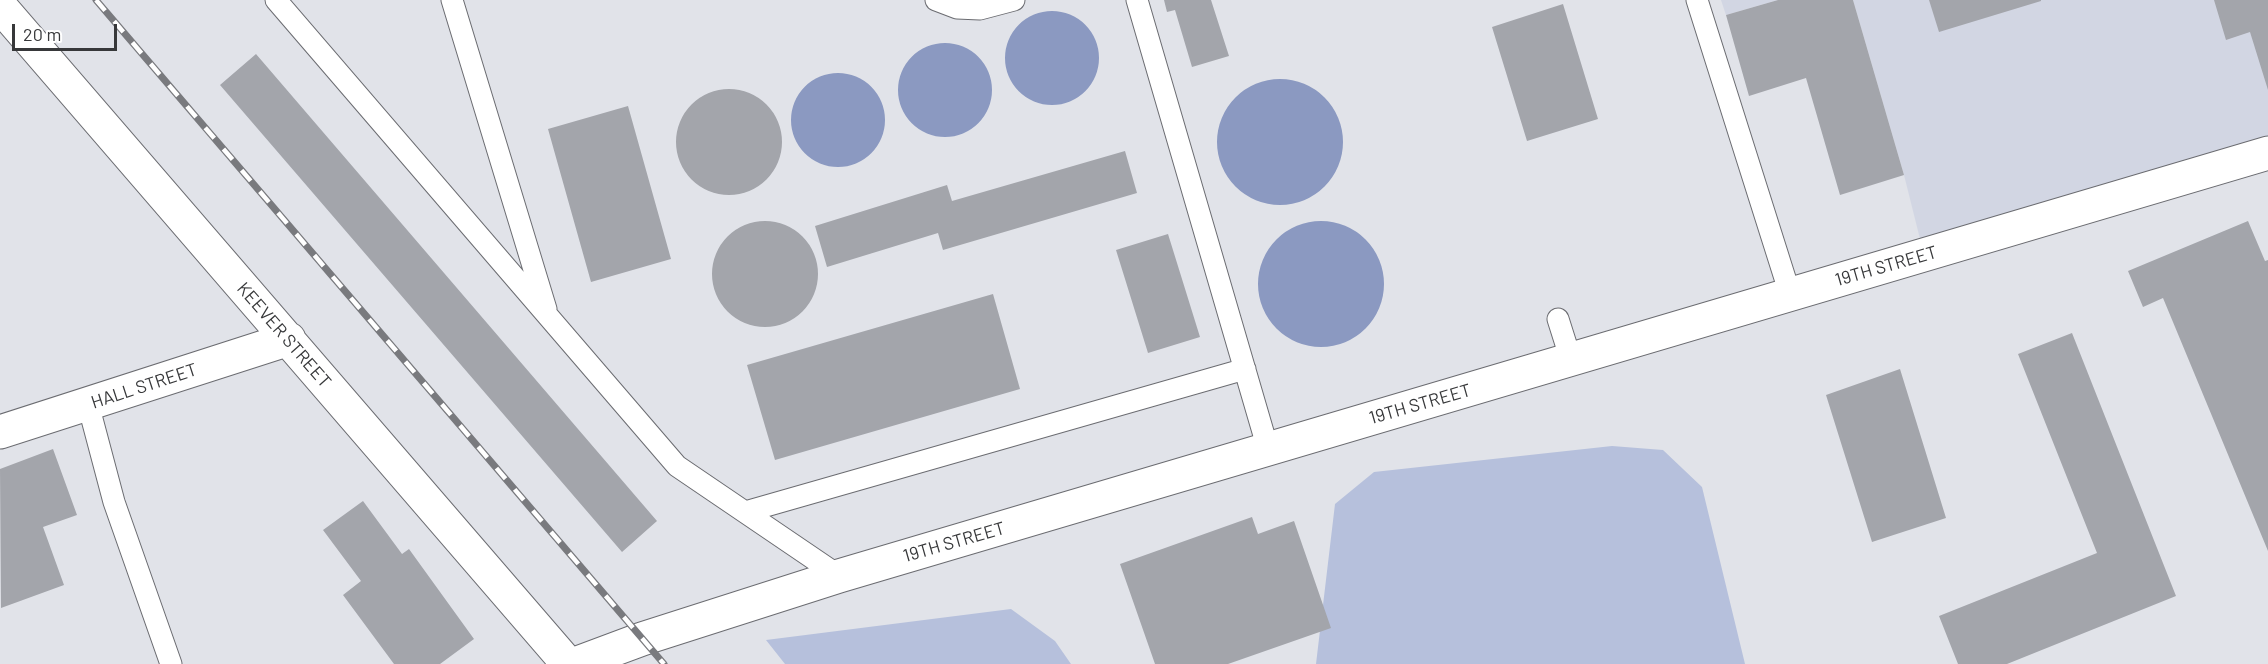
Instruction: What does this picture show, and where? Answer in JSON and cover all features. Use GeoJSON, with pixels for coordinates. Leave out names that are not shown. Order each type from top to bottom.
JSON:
{"type":"FeatureCollection","features":[{"type":"Feature","properties":{"kind":"street","name":"KEEVER STREET"},"geometry":{"type":"LineString","coordinates":[[0,6],[568,664]]}},
{"type":"Feature","properties":{"kind":"street","name":"19TH STREET"},"geometry":{"type":"LineString","coordinates":[[575,664],[642,639],[839,576],[2268,153]]}},
{"type":"Feature","properties":{"kind":"street","name":"HALL STREET"},"geometry":{"type":"LineString","coordinates":[[0,432],[289,339]]}},
{"type":"Feature","properties":{"kind":"lane"},"geometry":{"type":"LineString","coordinates":[[276,0],[677,466],[839,576]]}},
{"type":"Feature","properties":{"kind":"lane"},"geometry":{"type":"LineString","coordinates":[[452,0],[548,316]]}},
{"type":"Feature","properties":{"kind":"lane"},"geometry":{"type":"LineString","coordinates":[[936,0],[957,8],[980,9],[1014,0]]}},
{"type":"Feature","properties":{"kind":"lane"},"geometry":{"type":"LineString","coordinates":[[1137,0],[1268,449]]}},
{"type":"Feature","properties":{"kind":"lane"},"geometry":{"type":"LineString","coordinates":[[1698,0],[1790,294]]}},
{"type":"Feature","properties":{"kind":"lane"},"geometry":{"type":"LineString","coordinates":[[1558,319],[1571,360]]}},
{"type":"Feature","properties":{"kind":"lane"},"geometry":{"type":"LineString","coordinates":[[745,512],[1245,369]]}},
{"type":"Feature","properties":{"kind":"lane"},"geometry":{"type":"LineString","coordinates":[[88,404],[114,502],[171,664]]}},
{"type":"Feature","properties":{"kind":"shaded area"},"geometry":{"type":"Polygon","coordinates":[[[1721,0],[1778,0],[1726,15],[1721,0]]]}},
{"type":"Feature","properties":{"kind":"shaded area"},"geometry":{"type":"Polygon","coordinates":[[[1853,0],[2268,0],[2268,153],[1924,255],[1904,175],[1853,0]]]}},
{"type":"Feature","properties":{"kind":"shaded area"},"geometry":{"type":"Polygon","coordinates":[[[1052,11],[1070,15],[1085,25],[1095,40],[1099,58],[1095,76],[1085,91],[1070,101],[1052,105],[1034,101],[1019,91],[1009,76],[1005,58],[1009,40],[1019,25],[1034,15],[1052,11]]]}},
{"type":"Feature","properties":{"kind":"shaded area"},"geometry":{"type":"Polygon","coordinates":[[[945,43],[963,47],[978,57],[988,72],[992,90],[988,108],[978,123],[963,133],[945,137],[927,133],[912,123],[902,108],[898,90],[902,72],[912,57],[927,47],[945,43]]]}},
{"type":"Feature","properties":{"kind":"shaded area"},"geometry":{"type":"Polygon","coordinates":[[[838,73],[856,77],[871,87],[881,102],[885,120],[881,138],[871,153],[856,163],[838,167],[820,163],[805,153],[795,138],[791,120],[795,102],[805,87],[820,77],[838,73]]]}},
{"type":"Feature","properties":{"kind":"shaded area"},"geometry":{"type":"Polygon","coordinates":[[[1280,79],[1304,84],[1325,97],[1338,118],[1343,142],[1338,166],[1325,187],[1304,200],[1280,205],[1256,200],[1235,187],[1222,166],[1217,142],[1222,118],[1235,97],[1256,84],[1280,79]]]}},
{"type":"Feature","properties":{"kind":"shaded area"},"geometry":{"type":"Polygon","coordinates":[[[1321,221],[1345,226],[1366,239],[1379,260],[1384,284],[1379,308],[1366,329],[1345,342],[1321,347],[1297,342],[1276,329],[1263,308],[1258,284],[1263,260],[1276,239],[1297,226],[1321,221]]]}},
{"type":"Feature","properties":{"kind":"shaded area"},"geometry":{"type":"Polygon","coordinates":[[[1612,446],[1663,450],[1702,487],[1745,664],[1316,664],[1335,504],[1374,472],[1612,446]]]}},
{"type":"Feature","properties":{"kind":"shaded area"},"geometry":{"type":"Polygon","coordinates":[[[1011,609],[1055,641],[1071,664],[785,664],[766,640],[1011,609]]]}},
{"type":"Feature","properties":{"kind":"building"},"geometry":{"type":"Polygon","coordinates":[[[1164,0],[1211,0],[1229,56],[1192,67],[1175,10],[1167,12],[1164,0]]]}},
{"type":"Feature","properties":{"kind":"building"},"geometry":{"type":"Polygon","coordinates":[[[1778,0],[1853,0],[1904,175],[1840,195],[1806,78],[1749,96],[1726,15],[1778,0]]]}},
{"type":"Feature","properties":{"kind":"building"},"geometry":{"type":"Polygon","coordinates":[[[1929,0],[2041,0],[2041,1],[1939,32],[1929,0]]]}},
{"type":"Feature","properties":{"kind":"building"},"geometry":{"type":"Polygon","coordinates":[[[2214,0],[2268,0],[2268,90],[2250,32],[2226,40],[2214,0]]]}},
{"type":"Feature","properties":{"kind":"building"},"geometry":{"type":"Polygon","coordinates":[[[1563,4],[1598,119],[1527,141],[1492,27],[1563,4]]]}},
{"type":"Feature","properties":{"kind":"building"},"geometry":{"type":"Polygon","coordinates":[[[256,54],[657,521],[622,552],[220,85],[256,54]]]}},
{"type":"Feature","properties":{"kind":"building"},"geometry":{"type":"Polygon","coordinates":[[[729,89],[749,93],[766,105],[778,122],[782,142],[778,162],[766,179],[749,191],[729,195],[709,191],[692,179],[680,162],[676,142],[680,122],[692,105],[709,93],[729,89]]]}},
{"type":"Feature","properties":{"kind":"building"},"geometry":{"type":"Polygon","coordinates":[[[628,106],[671,259],[591,282],[548,129],[628,106]]]}},
{"type":"Feature","properties":{"kind":"building"},"geometry":{"type":"Polygon","coordinates":[[[1125,151],[1137,193],[943,250],[938,233],[827,267],[815,226],[947,185],[952,201],[1125,151]]]}},
{"type":"Feature","properties":{"kind":"building"},"geometry":{"type":"Polygon","coordinates":[[[765,221],[785,225],[802,237],[814,254],[818,274],[814,294],[802,311],[785,323],[765,327],[745,323],[728,311],[716,294],[712,274],[716,254],[728,237],[745,225],[765,221]]]}},
{"type":"Feature","properties":{"kind":"building"},"geometry":{"type":"Polygon","coordinates":[[[2248,221],[2265,261],[2268,260],[2268,551],[2163,298],[2143,307],[2128,271],[2248,221]]]}},
{"type":"Feature","properties":{"kind":"building"},"geometry":{"type":"Polygon","coordinates":[[[1168,234],[1200,337],[1148,353],[1116,250],[1168,234]]]}},
{"type":"Feature","properties":{"kind":"building"},"geometry":{"type":"Polygon","coordinates":[[[993,294],[1020,389],[775,460],[747,365],[993,294]]]}},
{"type":"Feature","properties":{"kind":"building"},"geometry":{"type":"Polygon","coordinates":[[[2072,333],[2176,596],[2007,664],[1958,664],[1939,616],[2097,553],[2018,354],[2072,333]]]}},
{"type":"Feature","properties":{"kind":"building"},"geometry":{"type":"Polygon","coordinates":[[[1900,369],[1946,518],[1872,542],[1826,395],[1900,369]]]}},
{"type":"Feature","properties":{"kind":"building"},"geometry":{"type":"Polygon","coordinates":[[[53,449],[77,515],[43,527],[64,585],[1,608],[0,469],[53,449]]]}},
{"type":"Feature","properties":{"kind":"building"},"geometry":{"type":"Polygon","coordinates":[[[363,501],[402,554],[409,549],[474,639],[440,664],[394,664],[343,595],[361,581],[323,530],[363,501]]]}},
{"type":"Feature","properties":{"kind":"building"},"geometry":{"type":"Polygon","coordinates":[[[1252,517],[1258,534],[1294,521],[1331,628],[1228,664],[1155,664],[1120,564],[1252,517]]]}},
{"type":"Feature","properties":{"kind":"railway"},"geometry":{"type":"LineString","coordinates":[[96,0],[664,664]]}}]}
